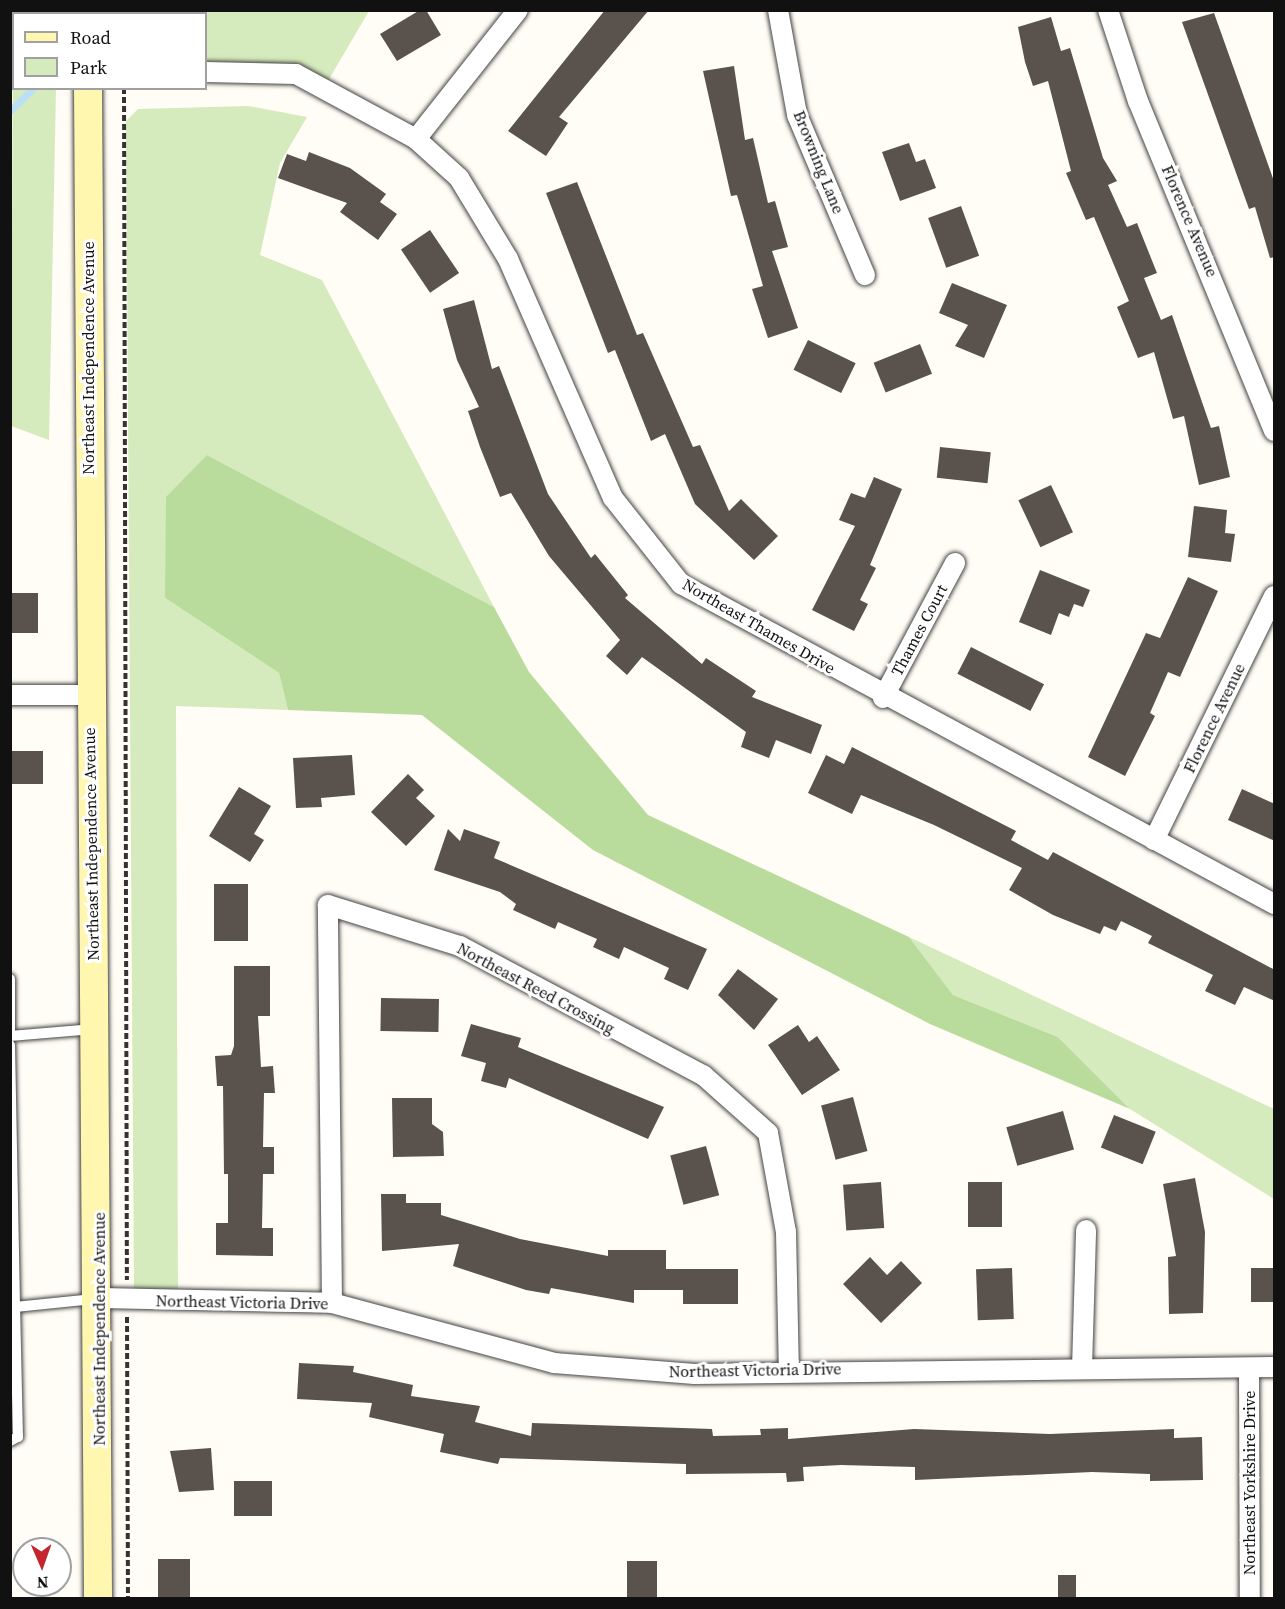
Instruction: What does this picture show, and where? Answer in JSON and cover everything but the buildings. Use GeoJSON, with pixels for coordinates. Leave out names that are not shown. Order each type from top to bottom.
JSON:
{"type":"FeatureCollection","features":[{"type":"Feature","properties":{"kind":"street"},"geometry":{"type":"LineString","coordinates":[[416,140],[518,10]]}},
{"type":"Feature","properties":{"kind":"street","name":"Browning Lane"},"geometry":{"type":"LineString","coordinates":[[778,10],[797,115],[865,275]]}},
{"type":"Feature","properties":{"kind":"street","name":"Florence Avenue"},"geometry":{"type":"LineString","coordinates":[[1108,10],[1138,101],[1275,431]]}},
{"type":"Feature","properties":{"kind":"street","name":"Northeast Thames Drive"},"geometry":{"type":"LineString","coordinates":[[207,72],[296,74],[416,140],[459,178],[508,259],[613,498],[681,584],[883,698],[1275,904]]}},
{"type":"Feature","properties":{"kind":"street","name":"Northeast Independence Avenue"},"geometry":{"type":"LineString","coordinates":[[88,90],[89,695],[95,1029],[114,1299],[99,1599]]}},
{"type":"Feature","properties":{"kind":"street","name":"Thames Court"},"geometry":{"type":"LineString","coordinates":[[883,698],[955,563]]}},
{"type":"Feature","properties":{"kind":"street","name":"Florence Avenue"},"geometry":{"type":"LineString","coordinates":[[1154,840],[1275,596]]}},
{"type":"Feature","properties":{"kind":"street"},"geometry":{"type":"LineString","coordinates":[[10,695],[89,695]]}},
{"type":"Feature","properties":{"kind":"street","name":"Northeast Reed Crossing"},"geometry":{"type":"LineString","coordinates":[[332,1303],[328,905],[460,946],[703,1075],[768,1133],[786,1233],[789,1370]]}},
{"type":"Feature","properties":{"kind":"street"},"geometry":{"type":"LineString","coordinates":[[1082,1368],[1086,1230]]}},
{"type":"Feature","properties":{"kind":"street","name":"Northeast Victoria Drive"},"geometry":{"type":"LineString","coordinates":[[114,1299],[332,1303],[554,1363],[695,1374],[789,1370],[1275,1367]]}},
{"type":"Feature","properties":{"kind":"street","name":"Northeast Yorkshire Drive"},"geometry":{"type":"LineString","coordinates":[[1249,1368],[1250,1599]]}},
{"type":"Feature","properties":{"kind":"lane"},"geometry":{"type":"LineString","coordinates":[[10,980],[10,1034],[95,1029]]}},
{"type":"Feature","properties":{"kind":"lane"},"geometry":{"type":"LineString","coordinates":[[10,1045],[18,1437],[10,1441]]}},
{"type":"Feature","properties":{"kind":"lane"},"geometry":{"type":"LineString","coordinates":[[15,1307],[114,1299]]}},
{"type":"Feature","properties":{"kind":"path"},"geometry":{"type":"LineString","coordinates":[[124,90],[114,1299],[128,1599]]}},
{"type":"Feature","properties":{"kind":"green space"},"geometry":{"type":"Polygon","coordinates":[[[129,11],[369,11],[325,86],[207,79],[207,12],[129,11]]]}},
{"type":"Feature","properties":{"kind":"green space"},"geometry":{"type":"Polygon","coordinates":[[[13,90],[56,90],[49,440],[11,426],[13,90]]]}},
{"type":"Feature","properties":{"kind":"green space"},"geometry":{"type":"Polygon","coordinates":[[[248,106],[307,117],[280,163],[260,255],[322,280],[494,607],[207,455],[165,598],[279,673],[288,710],[176,706],[178,1301],[134,1293],[126,121],[138,109],[248,106]]]}},
{"type":"Feature","properties":{"kind":"green space"},"geometry":{"type":"Polygon","coordinates":[[[207,455],[494,607],[529,672],[648,815],[909,937],[953,995],[1058,1037],[1130,1109],[930,1024],[593,850],[422,715],[288,710],[279,673],[165,598],[166,497],[207,455]]]}},
{"type":"Feature","properties":{"kind":"green space"},"geometry":{"type":"Polygon","coordinates":[[[909,937],[1274,1109],[1274,1199],[1130,1109],[1058,1037],[953,995],[909,937]]]}},
{"type":"Feature","properties":{"kind":"waterway"},"geometry":{"type":"LineString","coordinates":[[10,111],[31,90]]}}]}
